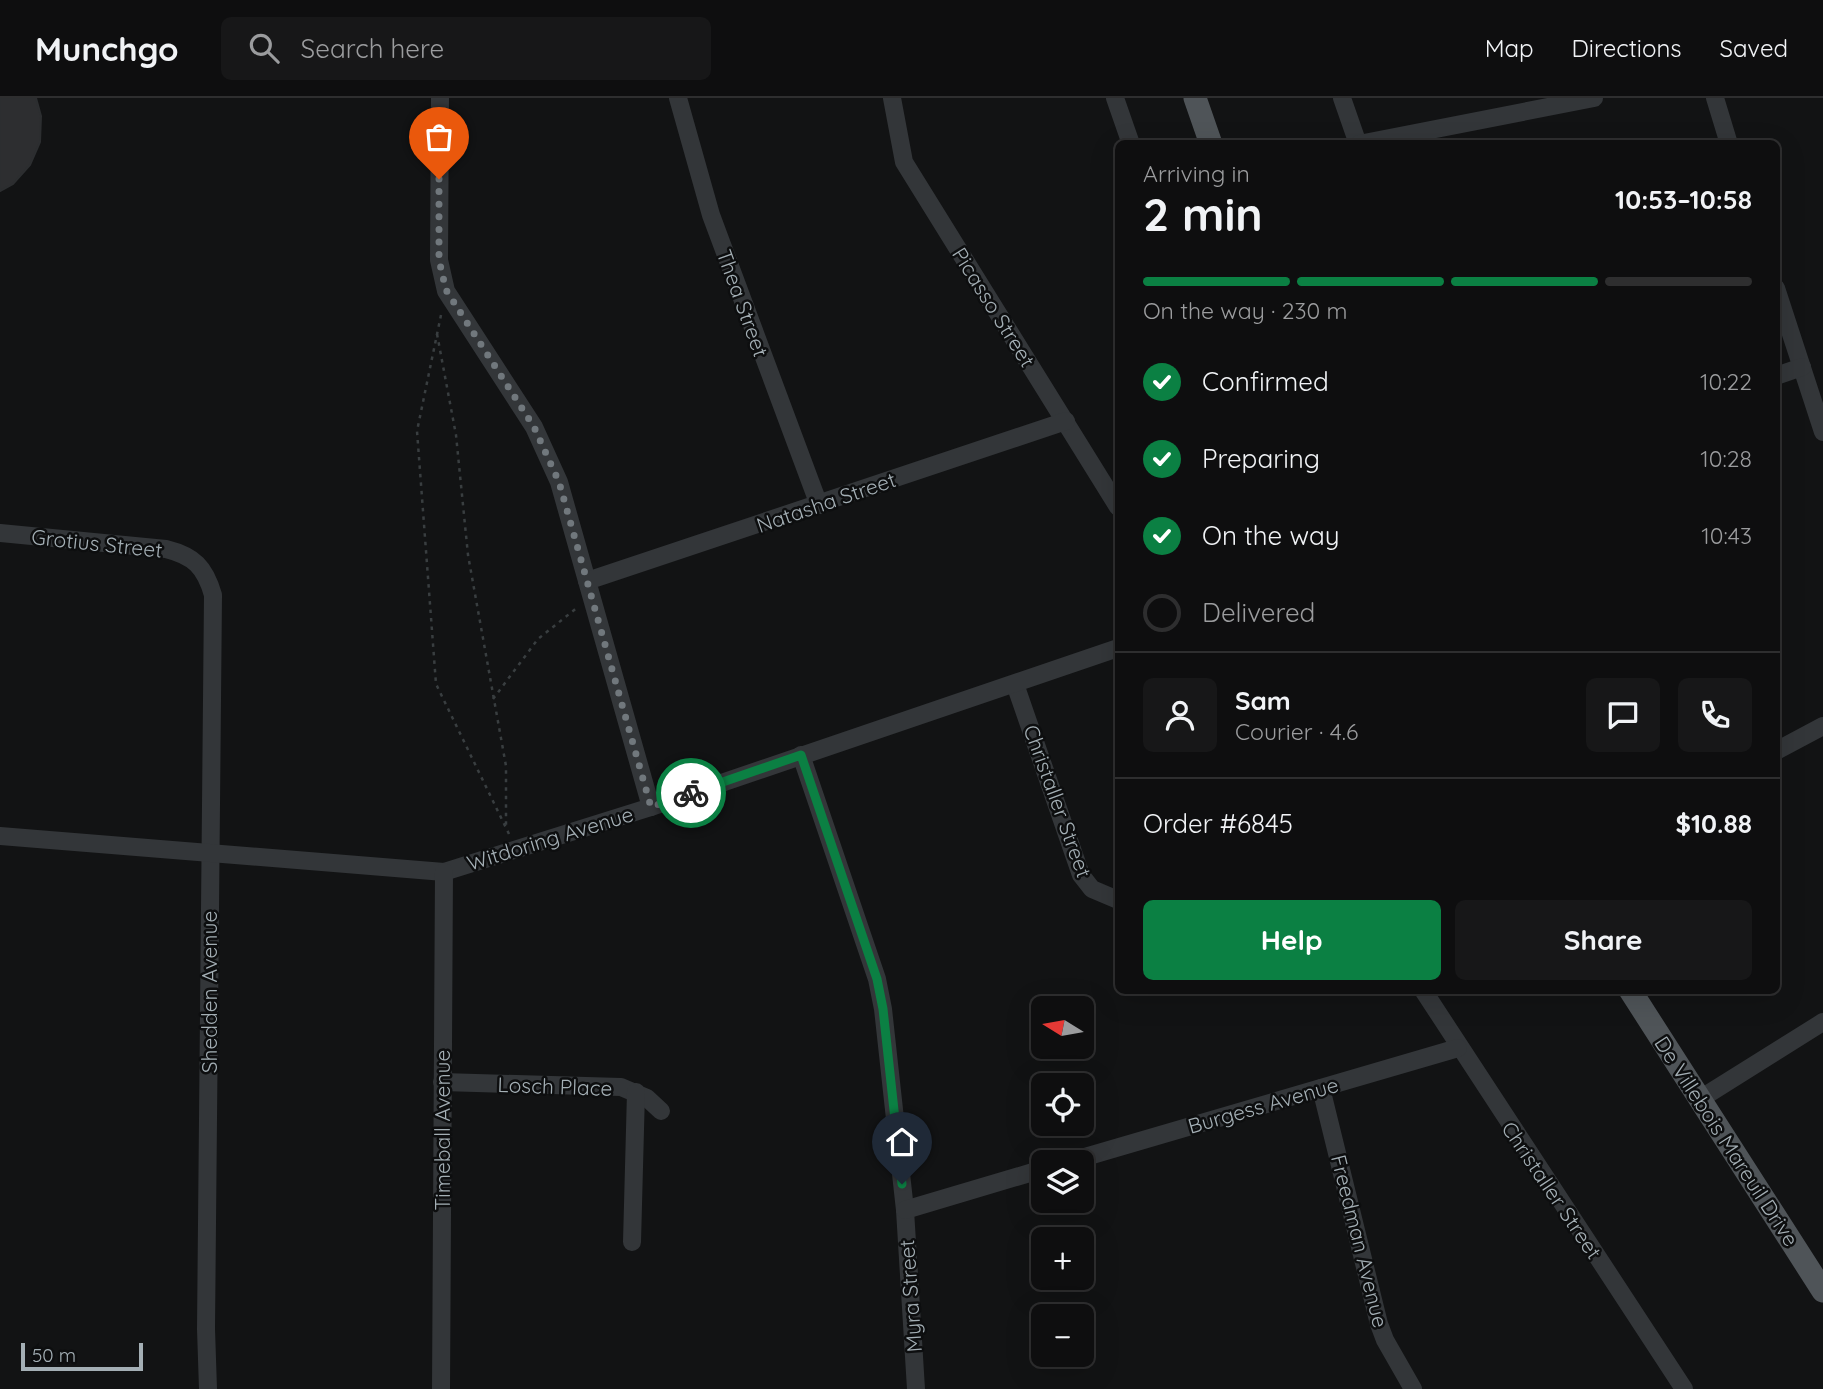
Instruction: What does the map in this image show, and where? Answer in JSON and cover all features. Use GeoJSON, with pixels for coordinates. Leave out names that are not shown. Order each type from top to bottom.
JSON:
{"type":"FeatureCollection","features":[{"type":"Feature","properties":{"kind":"main road"},"geometry":{"type":"LineString","coordinates":[[1195,98],[1210,140]]}},
{"type":"Feature","properties":{"kind":"main road","name":"De Villebois Mareuil Drive"},"geometry":{"type":"LineString","coordinates":[[1633,994],[1823,1291]]}},
{"type":"Feature","properties":{"kind":"street"},"geometry":{"type":"LineString","coordinates":[[440,98],[439,260],[446,290],[534,427],[559,482],[651,807]]}},
{"type":"Feature","properties":{"kind":"street","name":"Thea Street"},"geometry":{"type":"LineString","coordinates":[[678,98],[714,225],[819,505]]}},
{"type":"Feature","properties":{"kind":"street","name":"Picasso Street"},"geometry":{"type":"LineString","coordinates":[[892,98],[904,162],[1115,502]]}},
{"type":"Feature","properties":{"kind":"street"},"geometry":{"type":"LineString","coordinates":[[1115,98],[1130,140]]}},
{"type":"Feature","properties":{"kind":"street"},"geometry":{"type":"LineString","coordinates":[[1342,98],[1357,140]]}},
{"type":"Feature","properties":{"kind":"street"},"geometry":{"type":"LineString","coordinates":[[1378,140],[1588,98]]}},
{"type":"Feature","properties":{"kind":"street"},"geometry":{"type":"LineString","coordinates":[[1715,98],[1729,140]]}},
{"type":"Feature","properties":{"kind":"street"},"geometry":{"type":"LineString","coordinates":[[1780,300],[1823,432]]}},
{"type":"Feature","properties":{"kind":"street"},"geometry":{"type":"LineString","coordinates":[[1780,375],[1802,367]]}},
{"type":"Feature","properties":{"kind":"street","name":"Natasha Street"},"geometry":{"type":"LineString","coordinates":[[587,581],[1066,421]]}},
{"type":"Feature","properties":{"kind":"street","name":"Grotius Street"},"geometry":{"type":"LineString","coordinates":[[0,533],[166,549],[186,554],[202,566],[213,594]]}},
{"type":"Feature","properties":{"kind":"street","name":"Shedden Avenue"},"geometry":{"type":"LineString","coordinates":[[208,1389],[206,1329],[213,594]]}},
{"type":"Feature","properties":{"kind":"street","name":"Witdoring Avenue"},"geometry":{"type":"LineString","coordinates":[[0,836],[444,872],[651,807],[1115,649]]}},
{"type":"Feature","properties":{"kind":"street","name":"Christaller Street"},"geometry":{"type":"LineString","coordinates":[[1015,684],[1081,875],[1092,890],[1115,899]]}},
{"type":"Feature","properties":{"kind":"street"},"geometry":{"type":"LineString","coordinates":[[1780,749],[1823,726]]}},
{"type":"Feature","properties":{"kind":"street","name":"Myra Street"},"geometry":{"type":"LineString","coordinates":[[801,755],[877,979],[885,1019],[905,1210],[916,1389]]}},
{"type":"Feature","properties":{"kind":"street","name":"Timeball Avenue"},"geometry":{"type":"LineString","coordinates":[[442,1389],[444,872]]}},
{"type":"Feature","properties":{"kind":"street","name":"Christaller Street"},"geometry":{"type":"LineString","coordinates":[[1425,994],[1458,1048],[1684,1389]]}},
{"type":"Feature","properties":{"kind":"street"},"geometry":{"type":"LineString","coordinates":[[1700,1099],[1823,1022]]}},
{"type":"Feature","properties":{"kind":"street","name":"Burgess Avenue"},"geometry":{"type":"LineString","coordinates":[[1094,1154],[1458,1048]]}},
{"type":"Feature","properties":{"kind":"street","name":"Losch Place"},"geometry":{"type":"LineString","coordinates":[[442,1082],[621,1087],[636,1092],[661,1111]]}},
{"type":"Feature","properties":{"kind":"street","name":"Freedman Avenue"},"geometry":{"type":"LineString","coordinates":[[1321,1088],[1379,1324],[1413,1389]]}},
{"type":"Feature","properties":{"kind":"street"},"geometry":{"type":"LineString","coordinates":[[632,1242],[636,1092]]}},
{"type":"Feature","properties":{"kind":"street"},"geometry":{"type":"LineString","coordinates":[[905,1210],[1031,1173]]}},
{"type":"Feature","properties":{"kind":"path"},"geometry":{"type":"LineString","coordinates":[[446,290],[417,431],[436,684],[506,828],[519,849]]}},
{"type":"Feature","properties":{"kind":"path"},"geometry":{"type":"LineString","coordinates":[[437,331],[456,435],[468,555],[506,766],[506,828]]}},
{"type":"Feature","properties":{"kind":"path"},"geometry":{"type":"LineString","coordinates":[[494,699],[538,639],[577,608],[592,602]]}},
{"type":"Feature","properties":{"kind":"building"},"geometry":{"type":"Polygon","coordinates":[[[0,98],[36,98],[41,116],[40,142],[30,165],[13,184],[0,191],[0,98]]]}},
{"type":"Feature","properties":{"kind":"way so far"},"geometry":{"type":"LineString","coordinates":[[439,179],[439,260],[446,290],[534,427],[559,482],[651,807],[691,793]]}},
{"type":"Feature","properties":{"kind":"route"},"geometry":{"type":"LineString","coordinates":[[691,793],[801,755],[877,979],[883,1009],[902,1184]]}}]}
